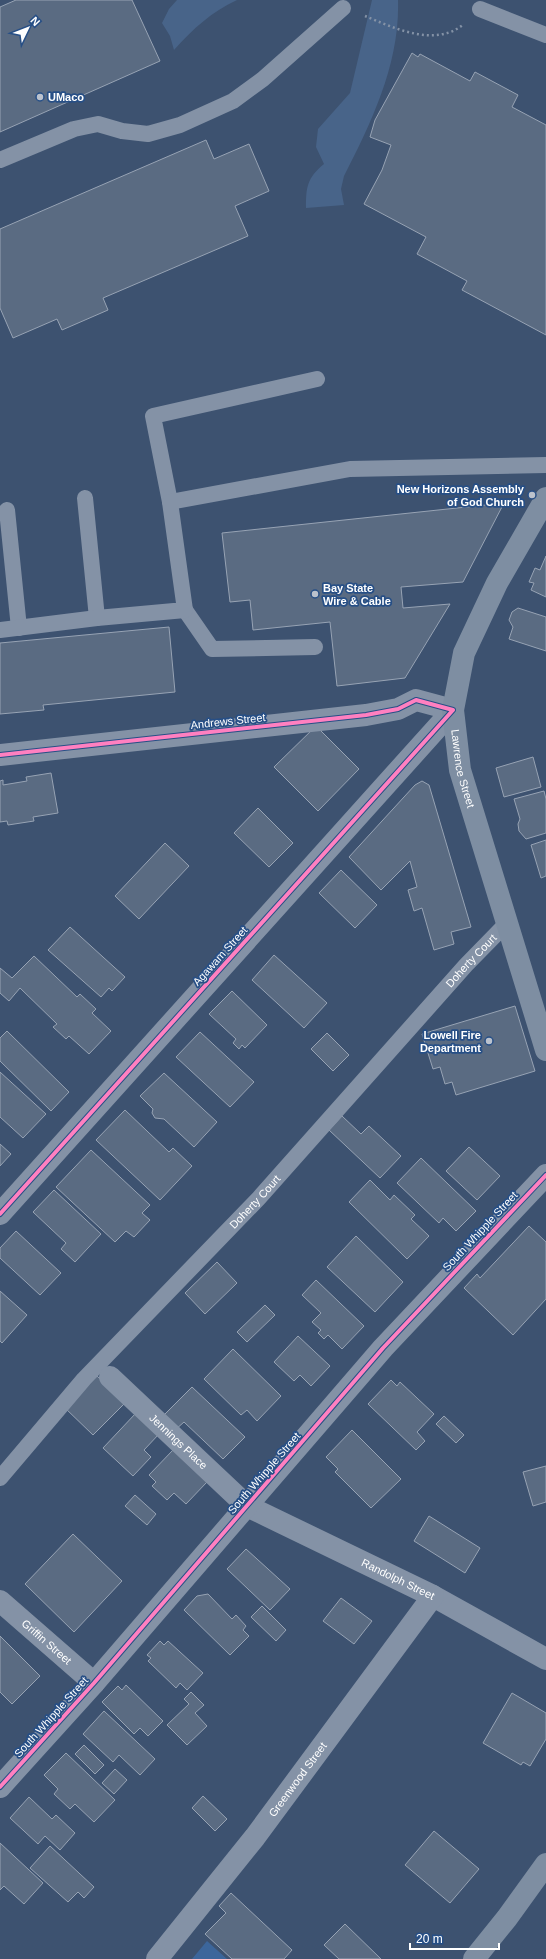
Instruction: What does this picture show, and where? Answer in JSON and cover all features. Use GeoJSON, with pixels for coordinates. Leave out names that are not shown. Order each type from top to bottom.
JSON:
{"type":"FeatureCollection","features":[{"type":"Feature","properties":{"kind":"main road","name":"Lawrence Street"},"geometry":{"type":"LineString","coordinates":[[546,498],[497,583],[464,653],[453,710],[460,770],[546,1050]]}},
{"type":"Feature","properties":{"kind":"main road"},"geometry":{"type":"LineString","coordinates":[[474,1959],[507,1918],[546,1864]]}},
{"type":"Feature","properties":{"kind":"street","name":"Andrews Street"},"geometry":{"type":"LineString","coordinates":[[0,755],[366,715],[398,710],[416,700],[453,710]]}},
{"type":"Feature","properties":{"kind":"street","name":"Agawam Street"},"geometry":{"type":"LineString","coordinates":[[0,1214],[453,710]]}},
{"type":"Feature","properties":{"kind":"street","name":"South Whipple Street"},"geometry":{"type":"LineString","coordinates":[[0,1787],[94,1683],[383,1348],[546,1175]]}},
{"type":"Feature","properties":{"kind":"street","name":"Jennings Place"},"geometry":{"type":"LineString","coordinates":[[110,1377],[247,1506]]}},
{"type":"Feature","properties":{"kind":"street","name":"Randolph Street"},"geometry":{"type":"LineString","coordinates":[[247,1506],[433,1596],[546,1659]]}},
{"type":"Feature","properties":{"kind":"street","name":"Greenwood Street"},"geometry":{"type":"LineString","coordinates":[[157,1959],[255,1837],[433,1596]]}},
{"type":"Feature","properties":{"kind":"street","name":"Griffin Street"},"geometry":{"type":"LineString","coordinates":[[0,1601],[94,1683]]}},
{"type":"Feature","properties":{"kind":"lane"},"geometry":{"type":"LineString","coordinates":[[0,160],[74,129],[98,124],[122,131],[148,134],[180,125],[233,101],[263,79],[343,8]]}},
{"type":"Feature","properties":{"kind":"lane"},"geometry":{"type":"LineString","coordinates":[[480,9],[546,36]]}},
{"type":"Feature","properties":{"kind":"lane"},"geometry":{"type":"LineString","coordinates":[[314,647],[212,649],[185,610],[170,502],[153,416],[317,379]]}},
{"type":"Feature","properties":{"kind":"lane"},"geometry":{"type":"LineString","coordinates":[[170,502],[350,469],[546,465]]}},
{"type":"Feature","properties":{"kind":"lane"},"geometry":{"type":"LineString","coordinates":[[85,498],[97,618]]}},
{"type":"Feature","properties":{"kind":"lane"},"geometry":{"type":"LineString","coordinates":[[7,510],[19,628]]}},
{"type":"Feature","properties":{"kind":"lane"},"geometry":{"type":"LineString","coordinates":[[0,630],[97,618],[185,610]]}},
{"type":"Feature","properties":{"kind":"lane","name":"Doherty Court"},"geometry":{"type":"LineString","coordinates":[[0,1478],[84,1379],[259,1198],[466,965],[507,923]]}},
{"type":"Feature","properties":{"kind":"path"},"geometry":{"type":"LineString","coordinates":[[358,13],[406,33],[442,35],[460,26],[480,9]]}},
{"type":"Feature","properties":{"kind":"shaded area"},"geometry":{"type":"Polygon","coordinates":[[[177,0],[237,0],[219,10],[203,22],[174,50],[170,36],[162,23],[169,9],[177,0]]]}},
{"type":"Feature","properties":{"kind":"shaded area"},"geometry":{"type":"Polygon","coordinates":[[[372,0],[398,0],[394,46],[389,69],[374,113],[344,176],[341,189],[344,205],[306,208],[306,194],[309,183],[314,174],[324,164],[316,147],[318,129],[350,93],[372,0]]]}},
{"type":"Feature","properties":{"kind":"shaded area"},"geometry":{"type":"Polygon","coordinates":[[[207,1941],[227,1959],[192,1959],[207,1941]]]}},
{"type":"Feature","properties":{"kind":"building","name":"UMaco"},"geometry":{"type":"Polygon","coordinates":[[[16,0],[132,0],[160,61],[0,132],[0,7],[16,0]]]}},
{"type":"Feature","properties":{"kind":"building"},"geometry":{"type":"Polygon","coordinates":[[[412,53],[418,57],[420,54],[470,81],[475,72],[518,95],[512,107],[546,125],[546,335],[462,290],[467,281],[417,254],[426,237],[364,204],[382,170],[391,145],[370,137],[375,120],[412,53]]]}},
{"type":"Feature","properties":{"kind":"building"},"geometry":{"type":"Polygon","coordinates":[[[206,140],[214,159],[249,144],[269,191],[235,206],[248,236],[103,298],[108,310],[62,330],[57,319],[13,338],[0,308],[0,229],[206,140]]]}},
{"type":"Feature","properties":{"kind":"building","name":"Bay State Wire & Cable"},"geometry":{"type":"Polygon","coordinates":[[[504,503],[463,582],[401,587],[403,608],[450,604],[405,678],[337,686],[330,622],[253,630],[250,600],[230,602],[222,533],[504,503]]]}},
{"type":"Feature","properties":{"kind":"building"},"geometry":{"type":"Polygon","coordinates":[[[546,556],[546,597],[531,590],[534,583],[529,582],[535,568],[540,570],[546,556]]]}},
{"type":"Feature","properties":{"kind":"building"},"geometry":{"type":"Polygon","coordinates":[[[518,608],[546,617],[546,651],[509,639],[513,627],[509,620],[512,612],[518,608]]]}},
{"type":"Feature","properties":{"kind":"building"},"geometry":{"type":"Polygon","coordinates":[[[169,627],[175,692],[43,705],[44,710],[0,714],[0,643],[169,627]]]}},
{"type":"Feature","properties":{"kind":"building"},"geometry":{"type":"Polygon","coordinates":[[[316,726],[359,769],[318,811],[274,767],[316,726]]]}},
{"type":"Feature","properties":{"kind":"building"},"geometry":{"type":"Polygon","coordinates":[[[533,757],[541,787],[504,797],[496,768],[533,757]]]}},
{"type":"Feature","properties":{"kind":"building"},"geometry":{"type":"Polygon","coordinates":[[[51,773],[58,813],[33,817],[34,821],[8,825],[7,821],[0,822],[0,781],[3,780],[3,785],[27,781],[26,777],[51,773]]]}},
{"type":"Feature","properties":{"kind":"building"},"geometry":{"type":"Polygon","coordinates":[[[422,781],[429,785],[471,927],[451,932],[454,944],[434,950],[422,908],[414,911],[408,890],[417,887],[410,861],[381,890],[349,857],[415,785],[422,781]]]}},
{"type":"Feature","properties":{"kind":"building"},"geometry":{"type":"Polygon","coordinates":[[[544,791],[546,799],[546,833],[526,839],[519,831],[518,824],[520,819],[514,799],[544,791]]]}},
{"type":"Feature","properties":{"kind":"building"},"geometry":{"type":"Polygon","coordinates":[[[258,808],[293,843],[269,867],[234,833],[258,808]]]}},
{"type":"Feature","properties":{"kind":"building"},"geometry":{"type":"Polygon","coordinates":[[[546,840],[546,876],[541,878],[531,845],[546,840]]]}},
{"type":"Feature","properties":{"kind":"building"},"geometry":{"type":"Polygon","coordinates":[[[165,843],[189,866],[139,919],[115,896],[165,843]]]}},
{"type":"Feature","properties":{"kind":"building"},"geometry":{"type":"Polygon","coordinates":[[[341,870],[377,905],[355,928],[319,893],[341,870]]]}},
{"type":"Feature","properties":{"kind":"building"},"geometry":{"type":"Polygon","coordinates":[[[70,927],[125,977],[112,991],[109,988],[101,997],[48,950],[70,927]]]}},
{"type":"Feature","properties":{"kind":"building"},"geometry":{"type":"Polygon","coordinates":[[[274,955],[327,1003],[304,1028],[252,980],[274,955]]]}},
{"type":"Feature","properties":{"kind":"building"},"geometry":{"type":"Polygon","coordinates":[[[34,956],[77,997],[80,994],[96,1009],[92,1013],[111,1031],[89,1054],[69,1036],[66,1039],[53,1027],[57,1024],[20,988],[9,1001],[0,993],[0,968],[12,978],[34,956]]]}},
{"type":"Feature","properties":{"kind":"building"},"geometry":{"type":"Polygon","coordinates":[[[232,991],[267,1025],[245,1048],[242,1045],[239,1049],[233,1043],[236,1039],[209,1014],[232,991]]]}},
{"type":"Feature","properties":{"kind":"building"},"geometry":{"type":"Polygon","coordinates":[[[515,1006],[535,1071],[456,1095],[452,1082],[445,1084],[440,1067],[433,1069],[422,1034],[515,1006]]]}},
{"type":"Feature","properties":{"kind":"building"},"geometry":{"type":"Polygon","coordinates":[[[7,1031],[69,1092],[51,1111],[0,1061],[0,1038],[7,1031]]]}},
{"type":"Feature","properties":{"kind":"building"},"geometry":{"type":"Polygon","coordinates":[[[200,1032],[254,1082],[230,1107],[176,1057],[200,1032]]]}},
{"type":"Feature","properties":{"kind":"building"},"geometry":{"type":"Polygon","coordinates":[[[327,1033],[349,1055],[333,1071],[311,1049],[327,1033]]]}},
{"type":"Feature","properties":{"kind":"building"},"geometry":{"type":"Polygon","coordinates":[[[0,1072],[46,1114],[23,1138],[0,1117],[0,1072]]]}},
{"type":"Feature","properties":{"kind":"building"},"geometry":{"type":"Polygon","coordinates":[[[164,1073],[217,1122],[194,1147],[164,1119],[155,1118],[152,1113],[153,1109],[140,1096],[164,1073]]]}},
{"type":"Feature","properties":{"kind":"building"},"geometry":{"type":"Polygon","coordinates":[[[125,1110],[169,1152],[173,1148],[192,1166],[160,1200],[96,1140],[125,1110]]]}},
{"type":"Feature","properties":{"kind":"building"},"geometry":{"type":"Polygon","coordinates":[[[342,1116],[361,1134],[369,1126],[401,1156],[380,1178],[329,1130],[342,1116]]]}},
{"type":"Feature","properties":{"kind":"building"},"geometry":{"type":"Polygon","coordinates":[[[0,1144],[11,1154],[0,1166],[0,1144]]]}},
{"type":"Feature","properties":{"kind":"building"},"geometry":{"type":"Polygon","coordinates":[[[469,1147],[500,1176],[477,1200],[446,1171],[469,1147]]]}},
{"type":"Feature","properties":{"kind":"building"},"geometry":{"type":"Polygon","coordinates":[[[91,1150],[150,1205],[142,1213],[150,1220],[134,1237],[126,1231],[115,1242],[56,1187],[91,1150]]]}},
{"type":"Feature","properties":{"kind":"building"},"geometry":{"type":"Polygon","coordinates":[[[421,1158],[476,1211],[456,1231],[443,1218],[439,1223],[397,1183],[421,1158]]]}},
{"type":"Feature","properties":{"kind":"building"},"geometry":{"type":"Polygon","coordinates":[[[370,1180],[390,1200],[394,1195],[415,1215],[411,1219],[429,1236],[407,1259],[349,1202],[370,1180]]]}},
{"type":"Feature","properties":{"kind":"building"},"geometry":{"type":"Polygon","coordinates":[[[54,1190],[101,1234],[75,1262],[61,1249],[66,1243],[33,1212],[54,1190]]]}},
{"type":"Feature","properties":{"kind":"building"},"geometry":{"type":"Polygon","coordinates":[[[529,1226],[546,1242],[546,1299],[513,1335],[464,1288],[477,1274],[480,1278],[529,1226]]]}},
{"type":"Feature","properties":{"kind":"building"},"geometry":{"type":"Polygon","coordinates":[[[16,1231],[61,1273],[40,1295],[0,1258],[0,1248],[16,1231]]]}},
{"type":"Feature","properties":{"kind":"building"},"geometry":{"type":"Polygon","coordinates":[[[356,1236],[403,1282],[375,1312],[327,1267],[356,1236]]]}},
{"type":"Feature","properties":{"kind":"building"},"geometry":{"type":"Polygon","coordinates":[[[217,1262],[237,1283],[205,1314],[185,1293],[217,1262]]]}},
{"type":"Feature","properties":{"kind":"building"},"geometry":{"type":"Polygon","coordinates":[[[316,1280],[364,1326],[342,1349],[328,1335],[324,1339],[318,1333],[321,1330],[312,1322],[321,1313],[302,1295],[316,1280]]]}},
{"type":"Feature","properties":{"kind":"building"},"geometry":{"type":"Polygon","coordinates":[[[0,1291],[27,1315],[2,1343],[0,1341],[0,1291]]]}},
{"type":"Feature","properties":{"kind":"building"},"geometry":{"type":"Polygon","coordinates":[[[265,1305],[275,1315],[247,1342],[237,1332],[265,1305]]]}},
{"type":"Feature","properties":{"kind":"building"},"geometry":{"type":"Polygon","coordinates":[[[298,1336],[330,1366],[311,1386],[300,1375],[294,1381],[274,1362],[298,1336]]]}},
{"type":"Feature","properties":{"kind":"building"},"geometry":{"type":"Polygon","coordinates":[[[233,1349],[281,1396],[257,1421],[247,1410],[241,1415],[204,1379],[233,1349]]]}},
{"type":"Feature","properties":{"kind":"building"},"geometry":{"type":"Polygon","coordinates":[[[95,1374],[125,1403],[93,1435],[64,1407],[95,1374]]]}},
{"type":"Feature","properties":{"kind":"building"},"geometry":{"type":"Polygon","coordinates":[[[391,1380],[397,1386],[400,1382],[434,1414],[417,1432],[425,1441],[416,1450],[368,1404],[391,1380]]]}},
{"type":"Feature","properties":{"kind":"building"},"geometry":{"type":"Polygon","coordinates":[[[192,1387],[245,1437],[223,1459],[184,1422],[175,1430],[162,1417],[192,1387]]]}},
{"type":"Feature","properties":{"kind":"building"},"geometry":{"type":"Polygon","coordinates":[[[136,1413],[159,1434],[144,1450],[151,1457],[133,1476],[103,1448],[136,1413]]]}},
{"type":"Feature","properties":{"kind":"building"},"geometry":{"type":"Polygon","coordinates":[[[444,1416],[464,1435],[456,1443],[436,1424],[444,1416]]]}},
{"type":"Feature","properties":{"kind":"building"},"geometry":{"type":"Polygon","coordinates":[[[352,1430],[401,1479],[371,1508],[335,1472],[338,1469],[326,1457],[352,1430]]]}},
{"type":"Feature","properties":{"kind":"building"},"geometry":{"type":"Polygon","coordinates":[[[173,1450],[207,1482],[186,1504],[174,1493],[167,1500],[152,1486],[156,1482],[149,1475],[173,1450]]]}},
{"type":"Feature","properties":{"kind":"building"},"geometry":{"type":"Polygon","coordinates":[[[546,1466],[546,1502],[533,1506],[523,1472],[546,1466]]]}},
{"type":"Feature","properties":{"kind":"building"},"geometry":{"type":"Polygon","coordinates":[[[135,1495],[156,1514],[147,1525],[125,1506],[135,1495]]]}},
{"type":"Feature","properties":{"kind":"building"},"geometry":{"type":"Polygon","coordinates":[[[429,1516],[480,1548],[465,1573],[414,1541],[429,1516]]]}},
{"type":"Feature","properties":{"kind":"building"},"geometry":{"type":"Polygon","coordinates":[[[73,1534],[122,1581],[74,1632],[25,1584],[73,1534]]]}},
{"type":"Feature","properties":{"kind":"building"},"geometry":{"type":"Polygon","coordinates":[[[246,1549],[290,1589],[270,1610],[227,1569],[246,1549]]]}},
{"type":"Feature","properties":{"kind":"building"},"geometry":{"type":"Polygon","coordinates":[[[208,1594],[232,1619],[236,1615],[246,1626],[243,1630],[249,1636],[230,1655],[184,1610],[197,1596],[208,1594]]]}},
{"type":"Feature","properties":{"kind":"building"},"geometry":{"type":"Polygon","coordinates":[[[341,1598],[372,1621],[354,1644],[323,1621],[341,1598]]]}},
{"type":"Feature","properties":{"kind":"building"},"geometry":{"type":"Polygon","coordinates":[[[262,1606],[286,1630],[276,1641],[251,1617],[262,1606]]]}},
{"type":"Feature","properties":{"kind":"building"},"geometry":{"type":"Polygon","coordinates":[[[0,1636],[40,1676],[12,1704],[0,1692],[0,1636]]]}},
{"type":"Feature","properties":{"kind":"building"},"geometry":{"type":"Polygon","coordinates":[[[160,1641],[164,1645],[168,1641],[203,1673],[187,1690],[180,1683],[176,1688],[148,1661],[151,1658],[147,1655],[160,1641]]]}},
{"type":"Feature","properties":{"kind":"building"},"geometry":{"type":"Polygon","coordinates":[[[126,1685],[163,1721],[148,1736],[140,1728],[134,1734],[102,1702],[118,1686],[122,1690],[126,1685]]]}},
{"type":"Feature","properties":{"kind":"building"},"geometry":{"type":"Polygon","coordinates":[[[191,1692],[204,1705],[195,1713],[207,1726],[187,1745],[167,1725],[189,1704],[184,1699],[191,1692]]]}},
{"type":"Feature","properties":{"kind":"building"},"geometry":{"type":"Polygon","coordinates":[[[512,1693],[546,1713],[546,1739],[530,1766],[523,1762],[521,1765],[483,1743],[512,1693]]]}},
{"type":"Feature","properties":{"kind":"building"},"geometry":{"type":"Polygon","coordinates":[[[104,1711],[155,1759],[140,1775],[119,1755],[113,1762],[83,1734],[104,1711]]]}},
{"type":"Feature","properties":{"kind":"building"},"geometry":{"type":"Polygon","coordinates":[[[84,1745],[104,1765],[95,1774],[75,1754],[84,1745]]]}},
{"type":"Feature","properties":{"kind":"building"},"geometry":{"type":"Polygon","coordinates":[[[66,1753],[115,1800],[94,1822],[75,1804],[70,1809],[54,1794],[58,1789],[44,1775],[66,1753]]]}},
{"type":"Feature","properties":{"kind":"building"},"geometry":{"type":"Polygon","coordinates":[[[115,1769],[127,1780],[114,1794],[102,1783],[115,1769]]]}},
{"type":"Feature","properties":{"kind":"building"},"geometry":{"type":"Polygon","coordinates":[[[203,1796],[227,1819],[215,1831],[192,1808],[203,1796]]]}},
{"type":"Feature","properties":{"kind":"building"},"geometry":{"type":"Polygon","coordinates":[[[29,1797],[52,1819],[56,1815],[75,1833],[60,1850],[45,1836],[38,1844],[10,1818],[29,1797]]]}},
{"type":"Feature","properties":{"kind":"building"},"geometry":{"type":"Polygon","coordinates":[[[434,1831],[479,1869],[450,1903],[405,1865],[434,1831]]]}},
{"type":"Feature","properties":{"kind":"building"},"geometry":{"type":"Polygon","coordinates":[[[0,1843],[43,1883],[24,1904],[4,1886],[0,1890],[0,1843]]]}},
{"type":"Feature","properties":{"kind":"building"},"geometry":{"type":"Polygon","coordinates":[[[50,1846],[94,1887],[84,1898],[78,1892],[68,1902],[30,1868],[50,1846]]]}},
{"type":"Feature","properties":{"kind":"building"},"geometry":{"type":"Polygon","coordinates":[[[231,1893],[292,1950],[284,1959],[232,1959],[205,1934],[226,1913],[219,1906],[231,1893]]]}},
{"type":"Feature","properties":{"kind":"building"},"geometry":{"type":"Polygon","coordinates":[[[345,1924],[381,1959],[339,1959],[324,1945],[345,1924]]]}},
{"type":"Feature","properties":{"kind":"cycle path"},"geometry":{"type":"LineString","coordinates":[[0,755],[366,715],[398,709],[416,700],[453,710],[0,1214]]}},
{"type":"Feature","properties":{"kind":"cycle path"},"geometry":{"type":"LineString","coordinates":[[0,1787],[94,1683],[383,1348],[546,1175]]}},
{"type":"Feature","properties":{"kind":"place","name":"UMaco"},"geometry":{"type":"Point","coordinates":[40,97]}},
{"type":"Feature","properties":{"kind":"place","name":"New Horizons Assembly of God Church"},"geometry":{"type":"Point","coordinates":[532,495]}},
{"type":"Feature","properties":{"kind":"place","name":"Bay State Wire & Cable"},"geometry":{"type":"Point","coordinates":[315,594]}},
{"type":"Feature","properties":{"kind":"place","name":"Lowell Fire Department"},"geometry":{"type":"Point","coordinates":[489,1041]}}]}
